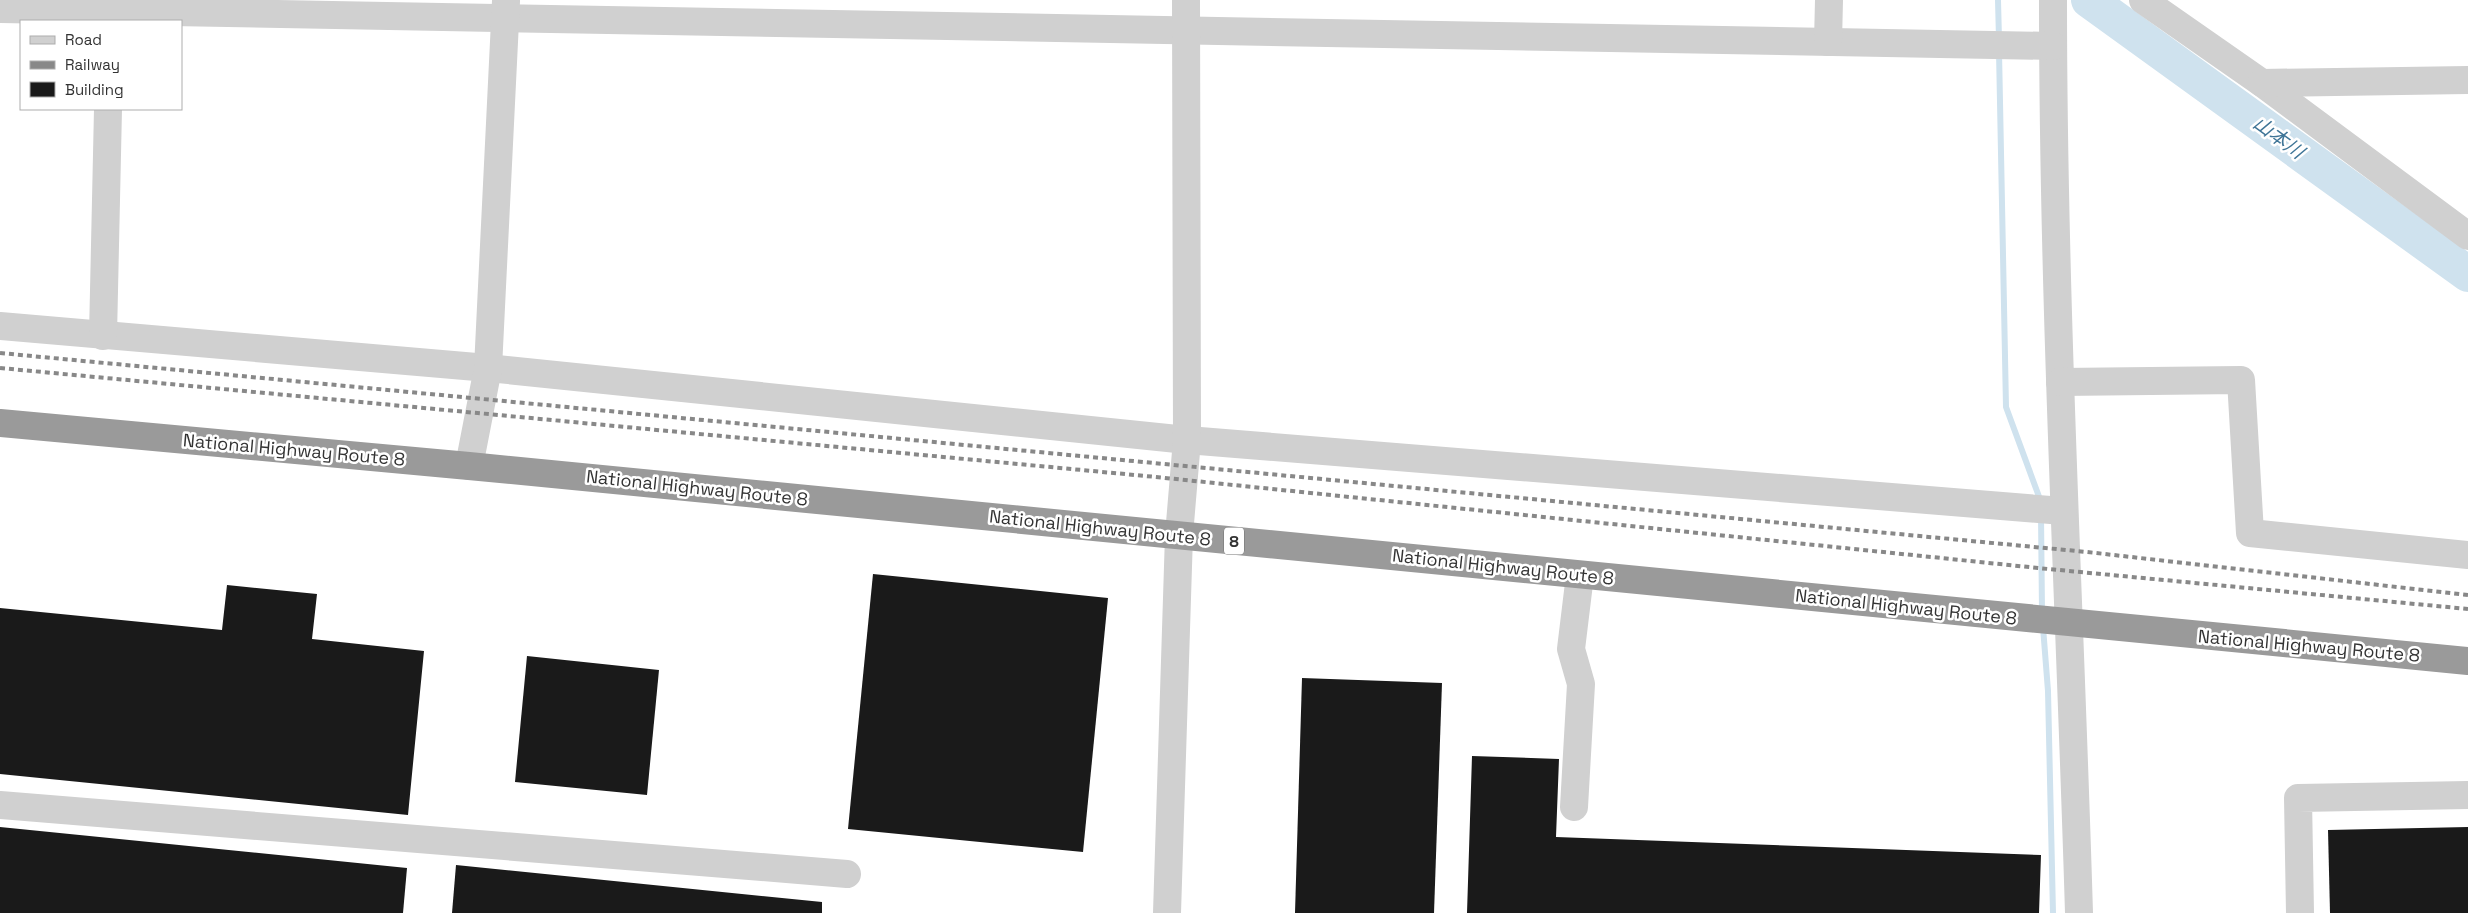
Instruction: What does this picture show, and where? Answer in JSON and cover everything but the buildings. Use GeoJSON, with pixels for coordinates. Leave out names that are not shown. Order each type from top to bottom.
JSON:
{"type":"FeatureCollection","features":[{"type":"Feature","properties":{"kind":"highway","name":"National Highway Route 8"},"geometry":{"type":"LineString","coordinates":[[0,423],[469,466],[2468,661]]}},
{"type":"Feature","properties":{"kind":"street"},"geometry":{"type":"LineString","coordinates":[[1167,913],[1179,535],[1187,440],[1186,0]]}},
{"type":"Feature","properties":{"kind":"street"},"geometry":{"type":"LineString","coordinates":[[1828,42],[1829,0]]}},
{"type":"Feature","properties":{"kind":"street"},"geometry":{"type":"LineString","coordinates":[[2053,0],[2063,511],[2070,623],[2079,913]]}},
{"type":"Feature","properties":{"kind":"street"},"geometry":{"type":"LineString","coordinates":[[2143,0],[2262,83],[2468,236]]}},
{"type":"Feature","properties":{"kind":"street"},"geometry":{"type":"LineString","coordinates":[[0,9],[110,16],[506,9],[1186,31],[2053,46]]}},
{"type":"Feature","properties":{"kind":"street"},"geometry":{"type":"LineString","coordinates":[[469,466],[488,368],[506,9]]}},
{"type":"Feature","properties":{"kind":"street"},"geometry":{"type":"LineString","coordinates":[[2262,83],[2468,80]]}},
{"type":"Feature","properties":{"kind":"street"},"geometry":{"type":"LineString","coordinates":[[102,336],[108,110]]}},
{"type":"Feature","properties":{"kind":"street"},"geometry":{"type":"LineString","coordinates":[[0,326],[488,368],[1187,440],[2063,511]]}},
{"type":"Feature","properties":{"kind":"street"},"geometry":{"type":"LineString","coordinates":[[2060,382],[2241,380],[2250,533],[2468,554]]}},
{"type":"Feature","properties":{"kind":"street"},"geometry":{"type":"LineString","coordinates":[[1574,807],[1581,684],[1571,649],[1580,575]]}},
{"type":"Feature","properties":{"kind":"street"},"geometry":{"type":"LineString","coordinates":[[2300,913],[2298,798],[2468,795]]}},
{"type":"Feature","properties":{"kind":"street"},"geometry":{"type":"LineString","coordinates":[[0,805],[847,874]]}},
{"type":"Feature","properties":{"kind":"waterway"},"geometry":{"type":"LineString","coordinates":[[1998,0],[1999,39]]}},
{"type":"Feature","properties":{"kind":"waterway","name":"山本川"},"geometry":{"type":"LineString","coordinates":[[2089,0],[2468,274]]}},
{"type":"Feature","properties":{"kind":"waterway"},"geometry":{"type":"LineString","coordinates":[[1999,51],[2006,407],[2041,502]]}},
{"type":"Feature","properties":{"kind":"waterway"},"geometry":{"type":"LineString","coordinates":[[2041,515],[2042,612]]}},
{"type":"Feature","properties":{"kind":"waterway"},"geometry":{"type":"LineString","coordinates":[[2043,627],[2048,691],[2053,913]]}},
{"type":"Feature","properties":{"kind":"railway"},"geometry":{"type":"LineString","coordinates":[[0,353],[2087,552],[2468,595]]}},
{"type":"Feature","properties":{"kind":"railway"},"geometry":{"type":"LineString","coordinates":[[0,368],[1156,477],[2038,568],[2468,609]]}}]}
